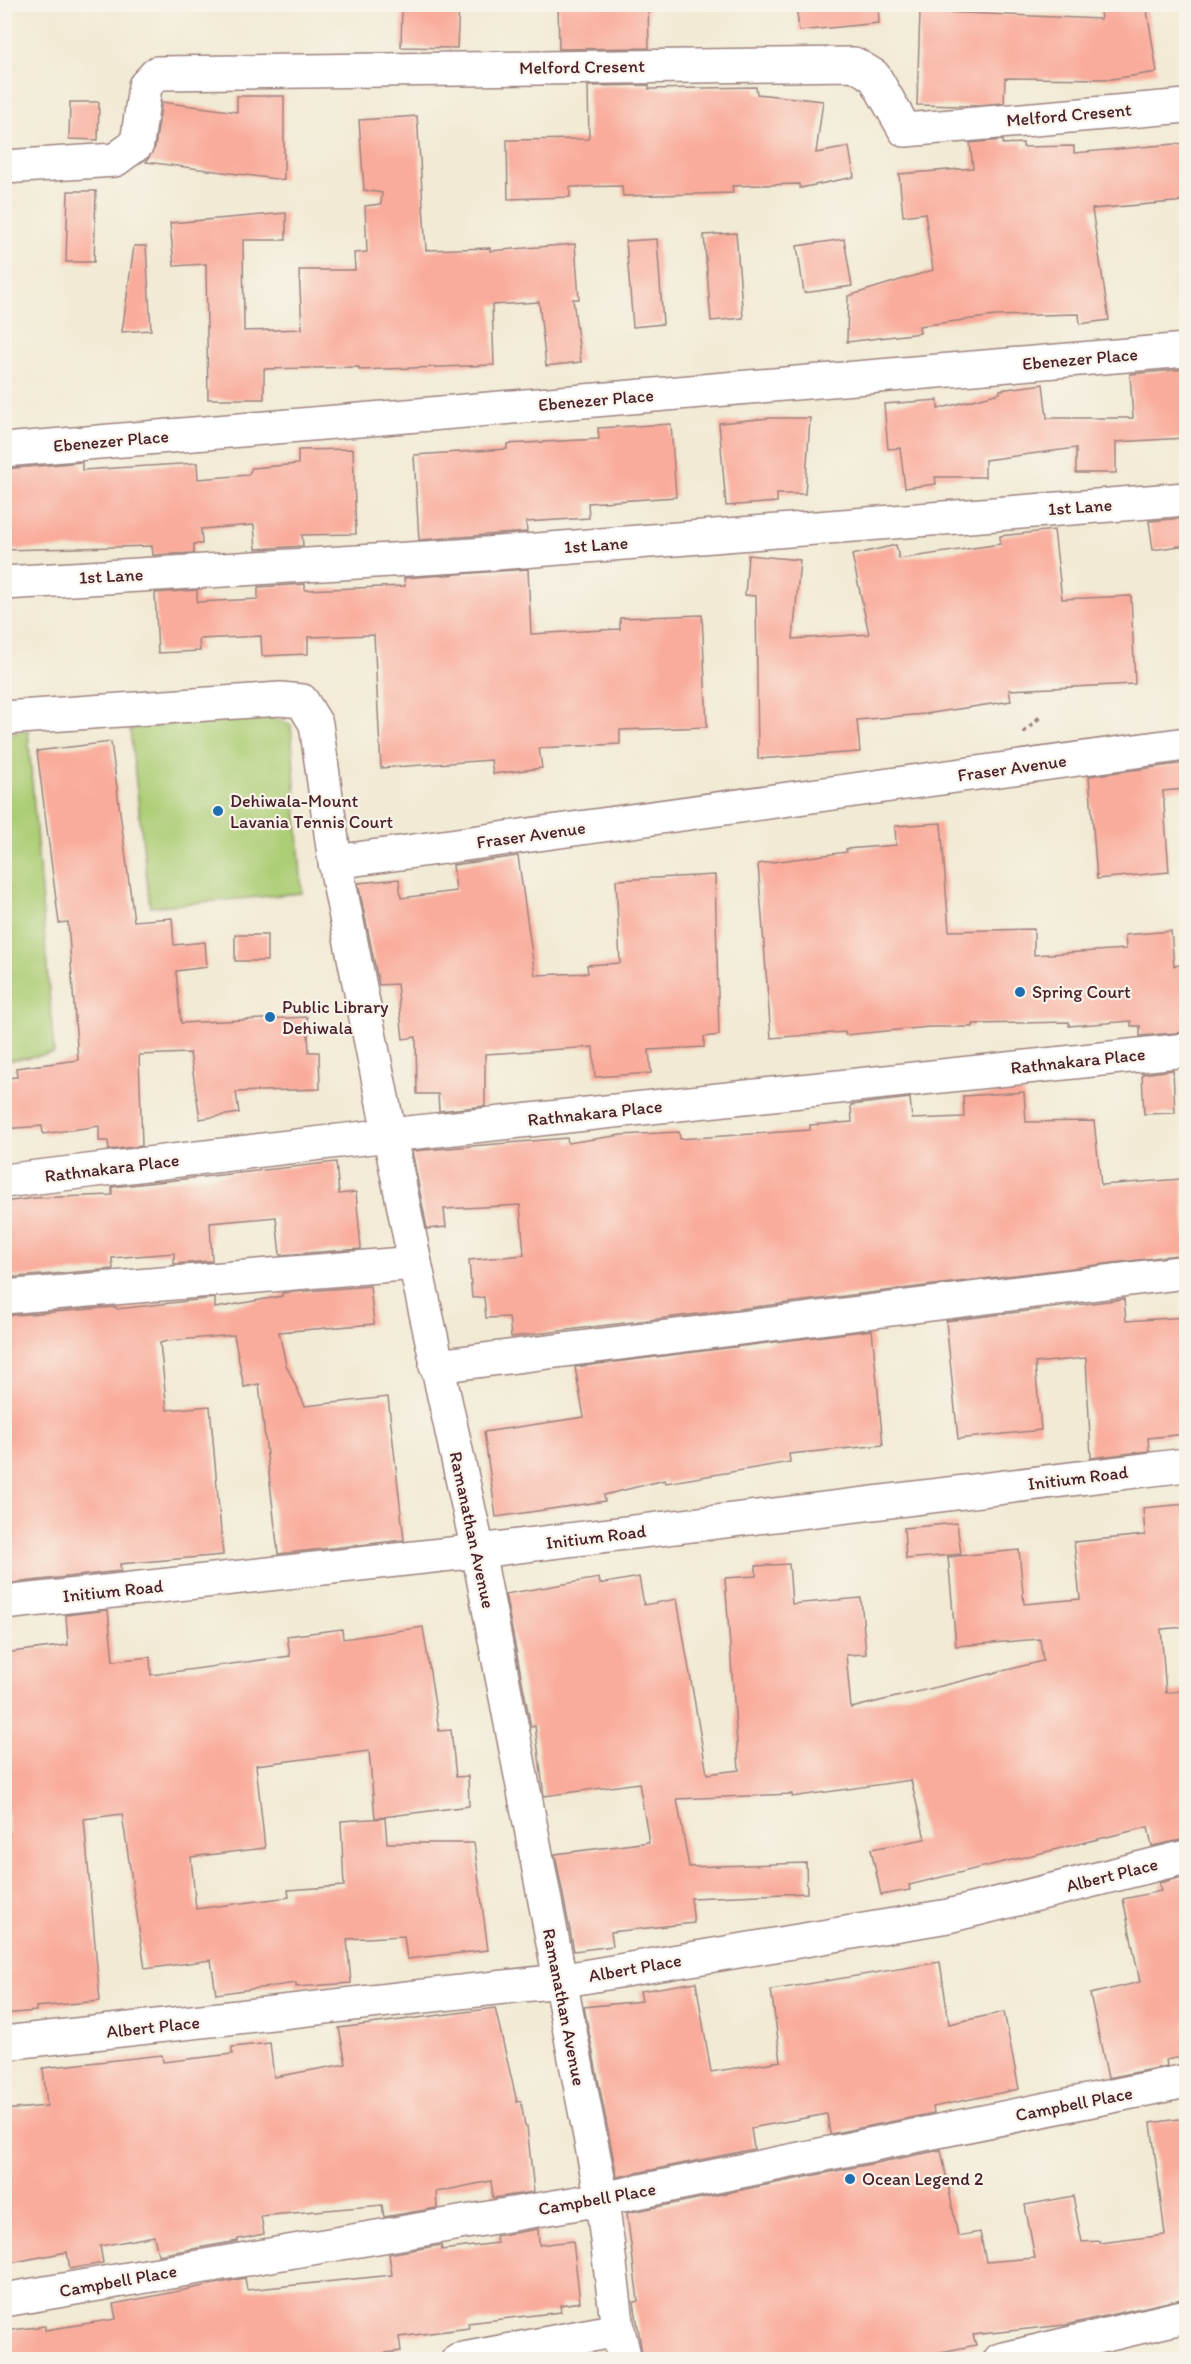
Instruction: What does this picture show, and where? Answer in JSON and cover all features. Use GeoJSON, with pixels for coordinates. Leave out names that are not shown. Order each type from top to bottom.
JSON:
{"type":"FeatureCollection","features":[{"type":"Feature","properties":{"kind":"street","name":"Melford Cresent"},"geometry":{"type":"LineString","coordinates":[[4,167],[116,160],[137,144],[145,86],[157,73],[854,64],[874,76],[905,130],[1186,106]]}},
{"type":"Feature","properties":{"kind":"street","name":"Ebenezer Place"},"geometry":{"type":"LineString","coordinates":[[4,450],[1186,350]]}},
{"type":"Feature","properties":{"kind":"street","name":"1st Lane"},"geometry":{"type":"LineString","coordinates":[[4,583],[459,556],[1186,499]]}},
{"type":"Feature","properties":{"kind":"street"},"geometry":{"type":"LineString","coordinates":[[4,718],[280,699],[302,701],[316,724],[335,862]]}},
{"type":"Feature","properties":{"kind":"street","name":"Fraser Avenue"},"geometry":{"type":"LineString","coordinates":[[335,862],[1186,744]]}},
{"type":"Feature","properties":{"kind":"street","name":"Ramanathan Avenue"},"geometry":{"type":"LineString","coordinates":[[335,862],[436,1366],[478,1551],[602,2199],[622,2345]]}},
{"type":"Feature","properties":{"kind":"street","name":"Rathnakara Place"},"geometry":{"type":"LineString","coordinates":[[4,1181],[389,1135],[1186,1050]]}},
{"type":"Feature","properties":{"kind":"street"},"geometry":{"type":"LineString","coordinates":[[4,1297],[415,1263]]}},
{"type":"Feature","properties":{"kind":"street"},"geometry":{"type":"LineString","coordinates":[[436,1366],[1186,1272]]}},
{"type":"Feature","properties":{"kind":"street","name":"Initium Road"},"geometry":{"type":"LineString","coordinates":[[4,1603],[478,1551],[1186,1465]]}},
{"type":"Feature","properties":{"kind":"street","name":"Albert Place"},"geometry":{"type":"LineString","coordinates":[[4,2043],[559,1981],[948,1916],[1186,1857]]}},
{"type":"Feature","properties":{"kind":"street","name":"Campbell Place"},"geometry":{"type":"LineString","coordinates":[[4,2300],[602,2199],[1186,2081]]}},
{"type":"Feature","properties":{"kind":"street"},"geometry":{"type":"LineString","coordinates":[[1000,2360],[1186,2316]]}},
{"type":"Feature","properties":{"kind":"street"},"geometry":{"type":"LineString","coordinates":[[458,2360],[622,2345]]}},
{"type":"Feature","properties":{"kind":"green space","name":"Dehiwala-Mount Lavania Tennis Court"},"geometry":{"type":"Polygon","coordinates":[[[265,715],[291,725],[302,893],[150,907],[130,729],[265,715]]]}},
{"type":"Feature","properties":{"kind":"green space"},"geometry":{"type":"Polygon","coordinates":[[[28,731],[54,1053],[5,1061],[5,734],[28,731]]]}},
{"type":"Feature","properties":{"kind":"building"},"geometry":{"type":"Polygon","coordinates":[[[402,4],[459,4],[457,48],[401,47],[402,4]]]}},
{"type":"Feature","properties":{"kind":"building"},"geometry":{"type":"Polygon","coordinates":[[[558,4],[648,4],[649,48],[559,49],[558,4]]]}},
{"type":"Feature","properties":{"kind":"building"},"geometry":{"type":"Polygon","coordinates":[[[796,4],[878,4],[879,23],[799,31],[796,4]]]}},
{"type":"Feature","properties":{"kind":"building"},"geometry":{"type":"Polygon","coordinates":[[[1099,4],[1146,4],[1157,72],[1112,79],[1005,78],[1004,103],[963,106],[917,105],[920,11],[1101,19],[1099,4]]]}},
{"type":"Feature","properties":{"kind":"building"},"geometry":{"type":"Polygon","coordinates":[[[649,85],[649,89],[756,87],[757,94],[823,101],[816,153],[849,147],[854,177],[800,188],[799,184],[732,186],[733,193],[623,196],[622,186],[570,187],[570,197],[508,199],[507,140],[589,139],[588,86],[649,85]]]}},
{"type":"Feature","properties":{"kind":"building"},"geometry":{"type":"Polygon","coordinates":[[[237,96],[284,96],[284,180],[146,162],[155,147],[162,102],[237,112],[237,96]]]}},
{"type":"Feature","properties":{"kind":"building"},"geometry":{"type":"Polygon","coordinates":[[[70,102],[99,102],[98,140],[69,139],[70,102]]]}},
{"type":"Feature","properties":{"kind":"building"},"geometry":{"type":"Polygon","coordinates":[[[417,116],[426,250],[490,248],[490,251],[575,244],[579,299],[573,299],[581,362],[546,366],[539,302],[492,305],[494,365],[359,370],[359,367],[264,369],[264,399],[208,399],[206,264],[174,266],[170,223],[286,213],[286,240],[243,240],[244,331],[302,329],[299,270],[355,270],[354,253],[367,252],[365,206],[381,204],[382,193],[364,190],[359,120],[417,116]]]}},
{"type":"Feature","properties":{"kind":"building"},"geometry":{"type":"Polygon","coordinates":[[[1003,140],[1003,144],[1023,143],[1023,147],[1074,146],[1074,153],[1186,143],[1186,201],[1092,209],[1109,320],[1080,324],[1079,314],[995,316],[919,326],[920,333],[847,342],[848,296],[933,270],[925,213],[903,216],[899,174],[973,168],[970,143],[1003,140]]]}},
{"type":"Feature","properties":{"kind":"building"},"geometry":{"type":"Polygon","coordinates":[[[68,191],[96,191],[94,262],[66,262],[68,191]]]}},
{"type":"Feature","properties":{"kind":"building"},"geometry":{"type":"Polygon","coordinates":[[[736,233],[743,318],[711,321],[704,235],[736,233]]]}},
{"type":"Feature","properties":{"kind":"building"},"geometry":{"type":"Polygon","coordinates":[[[657,239],[663,324],[633,327],[626,241],[657,239]]]}},
{"type":"Feature","properties":{"kind":"building"},"geometry":{"type":"Polygon","coordinates":[[[844,239],[852,286],[804,293],[797,246],[844,239]]]}},
{"type":"Feature","properties":{"kind":"building"},"geometry":{"type":"Polygon","coordinates":[[[134,246],[146,246],[151,330],[122,332],[134,246]]]}},
{"type":"Feature","properties":{"kind":"building"},"geometry":{"type":"Polygon","coordinates":[[[1186,369],[1186,438],[1116,442],[1116,473],[1076,473],[1076,448],[985,460],[985,477],[935,477],[936,484],[905,488],[900,448],[888,449],[884,404],[938,400],[938,409],[1000,393],[1000,390],[1043,384],[1047,418],[1133,418],[1130,374],[1186,369]]]}},
{"type":"Feature","properties":{"kind":"building"},"geometry":{"type":"Polygon","coordinates":[[[770,418],[810,418],[805,494],[777,494],[777,502],[726,506],[719,423],[770,418]]]}},
{"type":"Feature","properties":{"kind":"building"},"geometry":{"type":"Polygon","coordinates":[[[671,424],[676,497],[588,503],[589,518],[526,522],[527,532],[419,540],[414,455],[507,449],[507,444],[599,439],[598,428],[671,424]]]}},
{"type":"Feature","properties":{"kind":"building"},"geometry":{"type":"Polygon","coordinates":[[[353,449],[356,534],[302,535],[303,546],[256,549],[254,525],[201,529],[202,544],[194,544],[194,553],[153,555],[152,546],[4,550],[4,469],[82,462],[82,470],[197,463],[198,479],[248,475],[252,468],[298,464],[298,450],[353,449]]]}},
{"type":"Feature","properties":{"kind":"building"},"geometry":{"type":"Polygon","coordinates":[[[1186,518],[1186,545],[1153,550],[1149,521],[1186,518]]]}},
{"type":"Feature","properties":{"kind":"building"},"geometry":{"type":"Polygon","coordinates":[[[1054,530],[1062,599],[1131,596],[1135,684],[1009,690],[1011,701],[925,714],[857,720],[860,752],[758,759],[756,596],[745,595],[748,555],[800,560],[793,639],[869,634],[852,555],[896,545],[899,559],[1000,544],[1000,536],[1054,530]]]}},
{"type":"Feature","properties":{"kind":"building"},"geometry":{"type":"Polygon","coordinates":[[[528,569],[531,634],[620,629],[620,618],[702,615],[707,727],[620,730],[620,744],[539,748],[542,768],[493,774],[491,760],[381,768],[374,635],[308,637],[308,654],[262,656],[261,636],[199,639],[200,651],[158,653],[155,593],[197,590],[197,602],[258,599],[258,587],[305,584],[305,590],[405,586],[404,578],[528,569]]]}},
{"type":"Feature","properties":{"kind":"building"},"geometry":{"type":"Polygon","coordinates":[[[111,742],[134,921],[172,918],[174,945],[205,942],[207,967],[176,971],[181,1023],[307,1017],[309,1052],[319,1052],[320,1089],[236,1092],[239,1113],[200,1119],[190,1053],[139,1055],[142,1146],[109,1150],[108,1141],[99,1141],[99,1126],[43,1134],[42,1126],[4,1129],[4,1078],[17,1077],[16,1068],[78,1060],[68,922],[59,923],[37,751],[111,742]]]}},
{"type":"Feature","properties":{"kind":"building"},"geometry":{"type":"Polygon","coordinates":[[[1186,763],[1186,789],[1163,791],[1169,872],[1097,879],[1089,776],[1186,763]]]}},
{"type":"Feature","properties":{"kind":"building"},"geometry":{"type":"Polygon","coordinates":[[[941,823],[949,931],[1034,929],[1034,955],[1126,949],[1125,935],[1171,931],[1174,966],[1186,964],[1186,1032],[1140,1036],[1140,1026],[1131,1026],[1131,1021],[1069,1026],[1069,1022],[973,1024],[973,1027],[929,1027],[845,1035],[845,1032],[771,1038],[758,864],[847,852],[846,849],[896,845],[895,826],[941,823]]]}},
{"type":"Feature","properties":{"kind":"building"},"geometry":{"type":"Polygon","coordinates":[[[518,856],[535,975],[588,973],[587,965],[620,963],[616,880],[715,875],[719,1035],[704,1037],[704,1047],[649,1050],[651,1073],[595,1077],[593,1047],[485,1054],[485,1106],[439,1111],[438,1094],[417,1094],[416,1037],[403,1039],[397,984],[379,985],[358,883],[399,879],[401,898],[456,891],[453,865],[518,856]]]}},
{"type":"Feature","properties":{"kind":"building"},"geometry":{"type":"Polygon","coordinates":[[[235,935],[267,935],[267,961],[235,961],[235,935]]]}},
{"type":"Feature","properties":{"kind":"building"},"geometry":{"type":"Polygon","coordinates":[[[1173,1070],[1175,1113],[1144,1114],[1142,1074],[1173,1070]]]}},
{"type":"Feature","properties":{"kind":"building"},"geometry":{"type":"Polygon","coordinates":[[[1024,1092],[1026,1122],[1094,1121],[1101,1185],[1182,1179],[1186,1254],[511,1337],[509,1317],[486,1318],[484,1297],[472,1298],[469,1260],[524,1255],[520,1205],[444,1209],[446,1227],[427,1229],[412,1151],[567,1138],[568,1143],[621,1135],[679,1132],[680,1139],[810,1130],[810,1125],[852,1122],[851,1105],[910,1098],[912,1119],[964,1117],[963,1096],[1024,1092]]]}},
{"type":"Feature","properties":{"kind":"building"},"geometry":{"type":"Polygon","coordinates":[[[336,1162],[339,1194],[356,1192],[361,1249],[280,1255],[276,1217],[210,1223],[212,1261],[174,1264],[174,1253],[112,1258],[113,1269],[4,1278],[4,1202],[34,1198],[112,1195],[112,1187],[336,1162]]]}},
{"type":"Feature","properties":{"kind":"building"},"geometry":{"type":"Polygon","coordinates":[[[370,1286],[374,1324],[279,1332],[286,1365],[305,1406],[388,1397],[404,1540],[278,1554],[259,1384],[244,1387],[234,1335],[167,1341],[160,1343],[167,1410],[210,1406],[223,1555],[120,1564],[121,1571],[4,1584],[4,1316],[116,1307],[117,1309],[215,1298],[215,1308],[282,1296],[282,1293],[370,1286]]]}},
{"type":"Feature","properties":{"kind":"building"},"geometry":{"type":"Polygon","coordinates":[[[1124,1299],[1126,1321],[1186,1317],[1186,1434],[1148,1438],[1149,1451],[1091,1458],[1086,1358],[1035,1363],[1041,1430],[958,1439],[946,1321],[1124,1299]]]}},
{"type":"Feature","properties":{"kind":"building"},"geometry":{"type":"Polygon","coordinates":[[[872,1330],[883,1445],[789,1454],[790,1462],[666,1483],[665,1480],[604,1495],[605,1501],[496,1517],[484,1432],[584,1417],[575,1367],[872,1330]]]}},
{"type":"Feature","properties":{"kind":"building"},"geometry":{"type":"Polygon","coordinates":[[[1186,1504],[1186,1627],[1161,1629],[1166,1693],[1186,1690],[1186,1839],[1152,1846],[1148,1827],[909,1885],[910,1890],[881,1895],[871,1849],[925,1839],[911,1780],[792,1797],[792,1794],[677,1799],[689,1867],[806,1863],[807,1893],[691,1898],[694,1923],[611,1932],[613,1946],[574,1951],[555,1854],[649,1842],[639,1783],[544,1796],[535,1726],[531,1727],[505,1594],[599,1578],[600,1584],[639,1577],[644,1605],[677,1599],[707,1774],[739,1770],[725,1578],[756,1576],[756,1566],[789,1564],[792,1604],[861,1598],[866,1654],[846,1655],[851,1708],[1043,1661],[1040,1639],[956,1646],[948,1557],[1019,1550],[1024,1604],[1080,1599],[1074,1542],[1145,1535],[1143,1508],[1186,1504]]]}},
{"type":"Feature","properties":{"kind":"building"},"geometry":{"type":"Polygon","coordinates":[[[957,1523],[961,1554],[906,1559],[904,1528],[957,1523]]]}},
{"type":"Feature","properties":{"kind":"building"},"geometry":{"type":"Polygon","coordinates":[[[108,1610],[113,1661],[150,1657],[151,1675],[290,1656],[287,1636],[342,1629],[343,1639],[423,1627],[439,1731],[451,1730],[456,1777],[468,1776],[469,1806],[375,1818],[369,1751],[256,1765],[265,1848],[191,1857],[196,1909],[289,1897],[288,1890],[344,1886],[341,1821],[385,1818],[387,1843],[474,1843],[488,1950],[407,1959],[404,1936],[347,1939],[351,1983],[296,1987],[296,1983],[216,1994],[211,1960],[145,1969],[122,1814],[84,1819],[100,2001],[36,2007],[36,2011],[4,2014],[4,1835],[9,1835],[5,1780],[9,1780],[4,1731],[4,1653],[68,1645],[66,1615],[108,1610]]]}},
{"type":"Feature","properties":{"kind":"building"},"geometry":{"type":"Polygon","coordinates":[[[1186,1876],[1186,2056],[1166,2060],[1167,2066],[1108,2078],[1090,1994],[1140,1982],[1123,1899],[1161,1891],[1159,1883],[1186,1876]]]}},
{"type":"Feature","properties":{"kind":"building"},"geometry":{"type":"Polygon","coordinates":[[[940,1962],[949,2024],[1004,2012],[1019,2089],[933,2107],[934,2113],[830,2134],[827,2114],[751,2128],[754,2149],[617,2177],[584,2007],[642,2001],[640,1991],[696,1982],[711,2072],[781,2061],[771,1990],[940,1962]]]}},
{"type":"Feature","properties":{"kind":"building"},"geometry":{"type":"Polygon","coordinates":[[[495,2008],[517,2102],[521,2101],[525,2126],[527,2126],[534,2192],[493,2198],[491,2181],[436,2192],[437,2208],[384,2217],[382,2205],[261,2216],[264,2234],[238,2239],[238,2241],[158,2255],[154,2236],[100,2246],[103,2263],[70,2269],[67,2252],[4,2264],[4,2110],[47,2106],[43,2068],[162,2055],[163,2062],[232,2054],[232,2047],[270,2043],[274,2077],[346,2064],[339,2028],[495,2008]]]}},
{"type":"Feature","properties":{"kind":"building"},"geometry":{"type":"Polygon","coordinates":[[[1186,2118],[1186,2298],[1065,2325],[973,2335],[976,2345],[902,2360],[643,2360],[634,2302],[638,2301],[627,2213],[941,2150],[958,2236],[980,2232],[986,2262],[1035,2258],[1025,2205],[1073,2196],[1082,2242],[1100,2241],[1100,2243],[1165,2235],[1151,2123],[1186,2118]]]}},
{"type":"Feature","properties":{"kind":"building"},"geometry":{"type":"Polygon","coordinates":[[[538,2229],[539,2245],[573,2241],[580,2302],[560,2305],[561,2312],[468,2323],[469,2328],[399,2337],[401,2351],[331,2360],[4,2360],[4,2331],[45,2326],[45,2330],[116,2319],[113,2304],[245,2278],[247,2290],[392,2275],[389,2254],[441,2245],[442,2250],[497,2243],[496,2236],[538,2229]]]}},
{"type":"Feature","properties":{"kind":"place","name":"Dehiwala-Mount Lavania Tennis Court"},"geometry":{"type":"Point","coordinates":[218,811]}},
{"type":"Feature","properties":{"kind":"place","name":"Spring Court"},"geometry":{"type":"Point","coordinates":[1020,992]}},
{"type":"Feature","properties":{"kind":"place","name":"Public Library Dehiwala"},"geometry":{"type":"Point","coordinates":[270,1017]}},
{"type":"Feature","properties":{"kind":"place","name":"Ocean Legend 2"},"geometry":{"type":"Point","coordinates":[850,2179]}}]}
